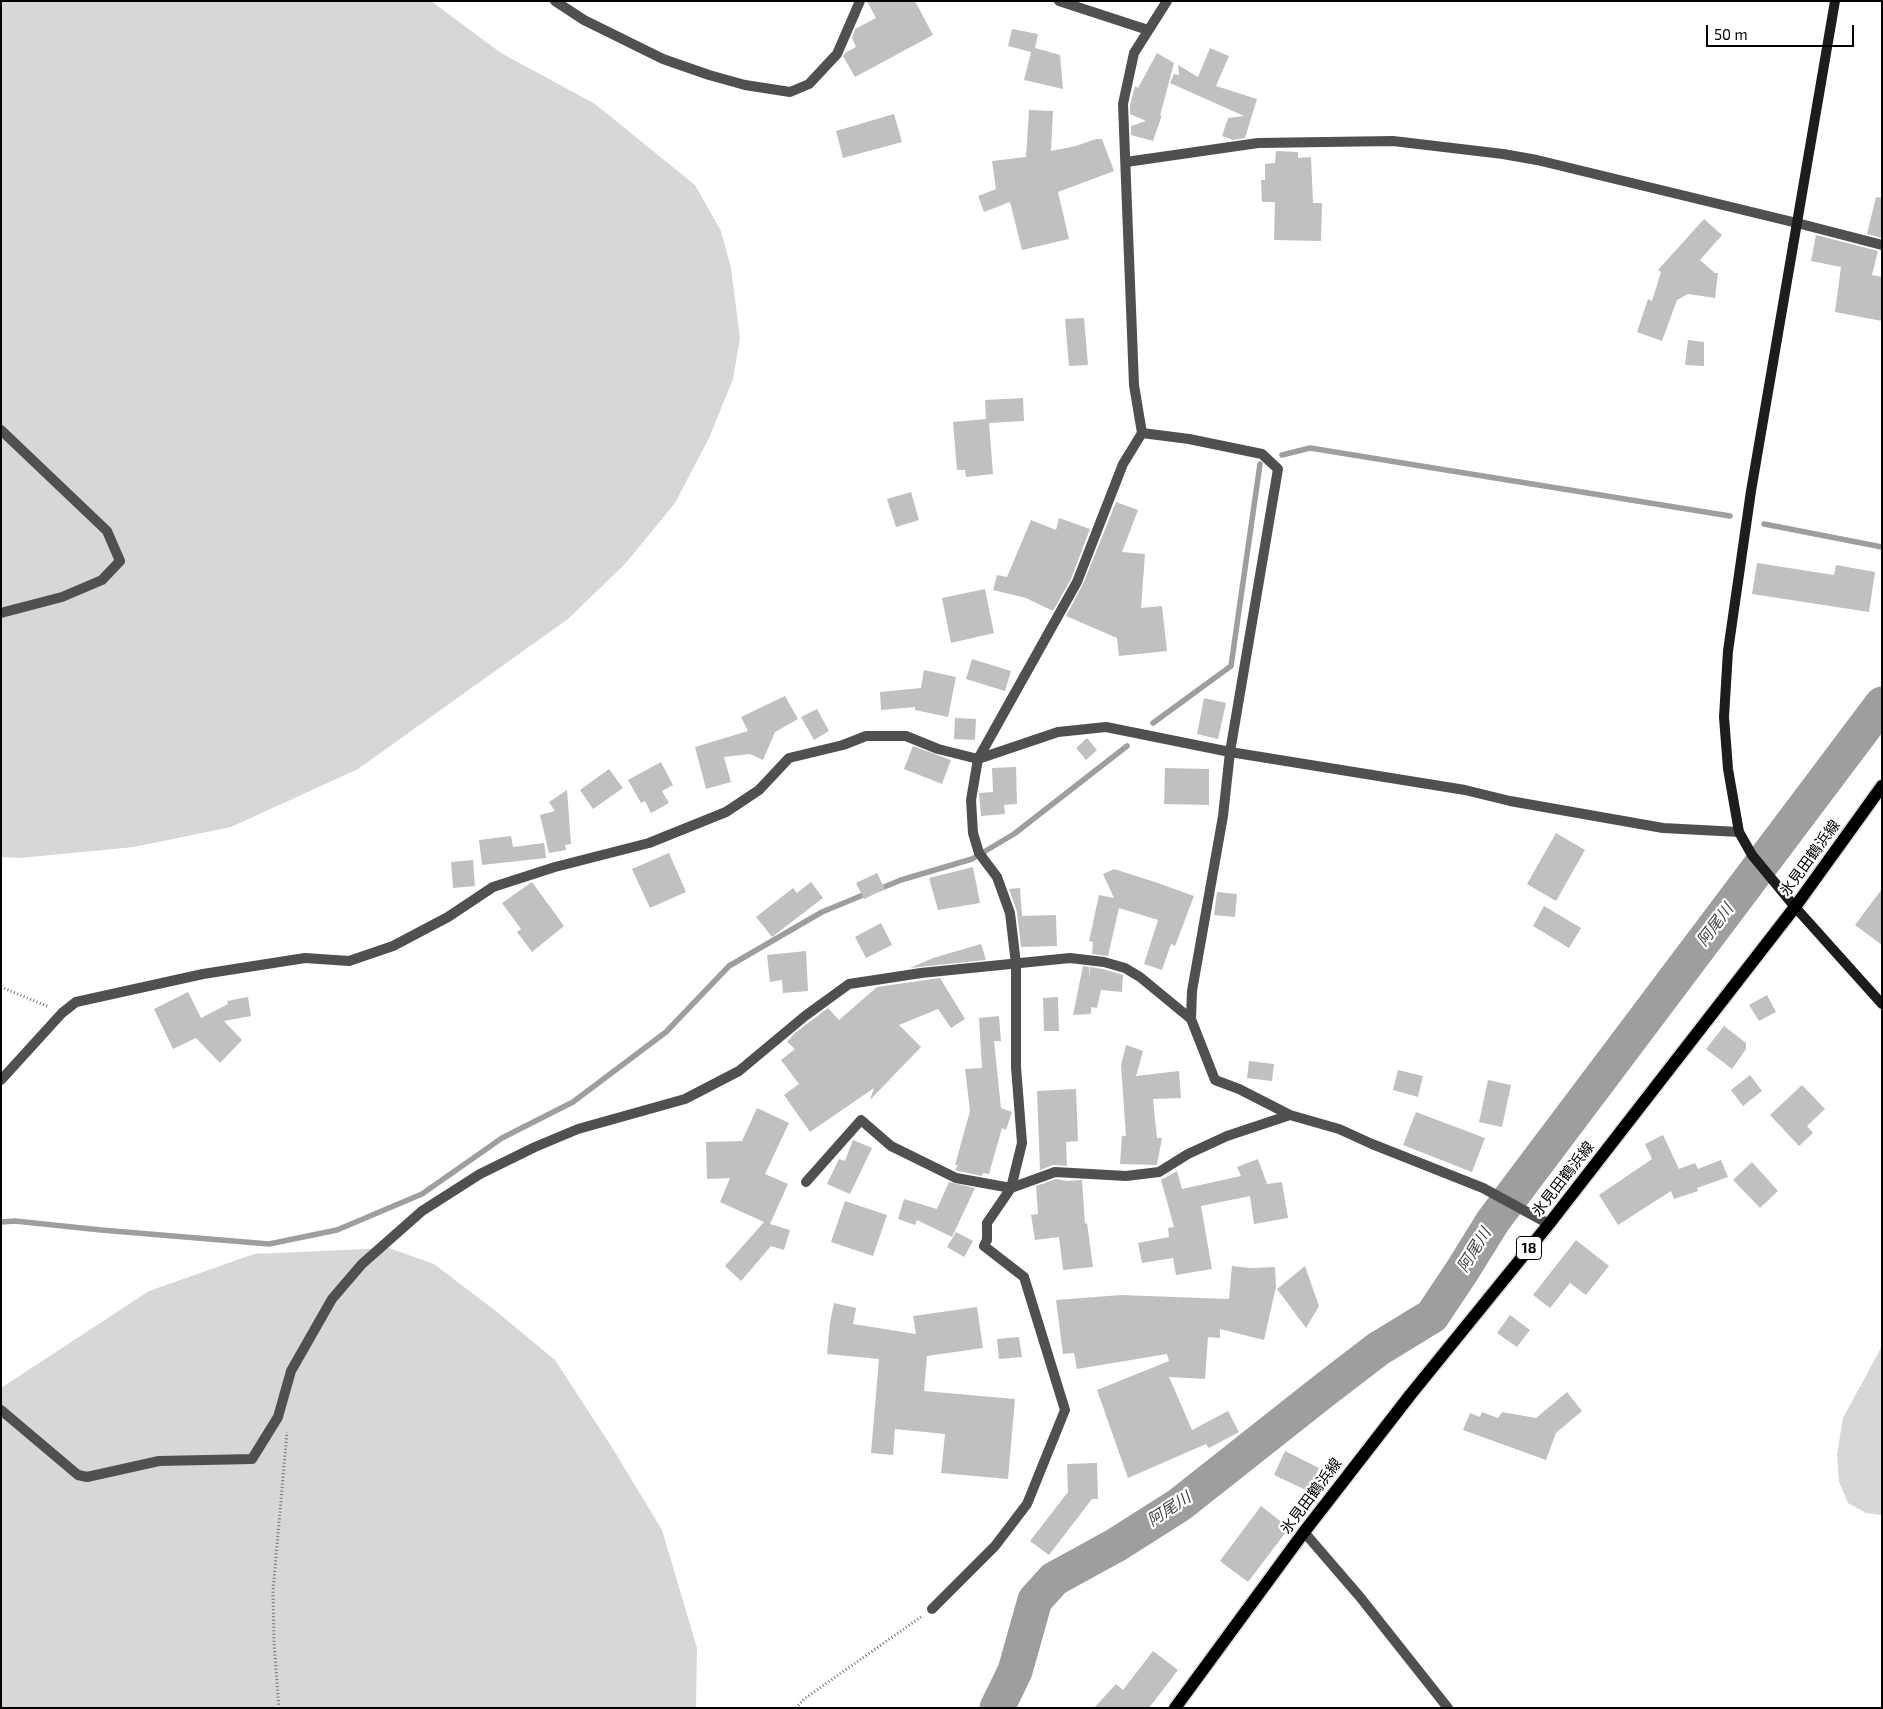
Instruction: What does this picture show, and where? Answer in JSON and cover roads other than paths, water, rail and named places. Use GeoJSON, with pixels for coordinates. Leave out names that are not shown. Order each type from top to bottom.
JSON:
{"type":"FeatureCollection","features":[{"type":"Feature","properties":{"kind":"main road","name":"氷見田鶴浜線"},"geometry":{"type":"LineString","coordinates":[[1175,1708],[1304,1532],[1410,1394],[1548,1224],[1795,907],[1882,786]]}},
{"type":"Feature","properties":{"kind":"street"},"geometry":{"type":"LineString","coordinates":[[555,1],[584,20],[663,59],[745,85],[790,92],[808,84],[836,54],[860,1]]}},
{"type":"Feature","properties":{"kind":"street"},"geometry":{"type":"LineString","coordinates":[[1059,1],[1148,30]]}},
{"type":"Feature","properties":{"kind":"street"},"geometry":{"type":"LineString","coordinates":[[932,1609],[995,1546],[1027,1504],[1065,1410],[1024,1277],[984,1246],[987,1240],[987,1223],[1011,1188],[1022,1143],[1016,1067],[1016,964],[1010,913],[998,877],[979,853],[972,833],[971,800],[978,759],[1077,582],[1123,464],[1142,433],[1134,385],[1123,104],[1134,53],[1168,1]]}},
{"type":"Feature","properties":{"kind":"street"},"geometry":{"type":"LineString","coordinates":[[1835,1],[1751,491],[1728,651],[1724,717],[1728,769],[1740,832],[1752,855],[1795,907],[1882,1004]]}},
{"type":"Feature","properties":{"kind":"street"},"geometry":{"type":"LineString","coordinates":[[1126,162],[1258,143],[1393,141],[1503,154],[1537,160],[1882,245]]}},
{"type":"Feature","properties":{"kind":"street"},"geometry":{"type":"LineString","coordinates":[[1,430],[107,531],[120,561],[102,580],[62,597],[1,613]]}},
{"type":"Feature","properties":{"kind":"street"},"geometry":{"type":"LineString","coordinates":[[1142,433],[1189,439],[1262,454],[1278,469],[1230,752],[1223,816],[1192,991],[1191,1018],[1215,1080],[1239,1089],[1290,1115],[1339,1129],[1484,1188],[1548,1224]]}},
{"type":"Feature","properties":{"kind":"street"},"geometry":{"type":"LineString","coordinates":[[1,1080],[62,1013],[76,1002],[203,974],[305,958],[349,961],[393,946],[448,917],[493,887],[555,867],[649,843],[726,812],[759,790],[789,758],[843,745],[866,736],[906,736],[938,749],[978,759],[1058,732],[1106,727],[1230,752],[1465,790],[1510,801],[1663,828],[1740,832]]}},
{"type":"Feature","properties":{"kind":"street"},"geometry":{"type":"LineString","coordinates":[[1,1410],[78,1475],[87,1477],[159,1461],[252,1459],[278,1417],[291,1371],[332,1299],[362,1264],[422,1211],[480,1174],[535,1147],[578,1129],[685,1099],[739,1071],[805,1016],[849,984],[920,973],[1070,958],[1104,962],[1125,968],[1140,977],[1191,1018]]}},
{"type":"Feature","properties":{"kind":"street"},"geometry":{"type":"LineString","coordinates":[[806,1182],[861,1120],[891,1146],[956,1178],[1011,1188],[1055,1172],[1126,1176],[1159,1172],[1188,1154],[1227,1136],[1290,1115]]}},
{"type":"Feature","properties":{"kind":"street"},"geometry":{"type":"LineString","coordinates":[[1304,1532],[1360,1597],[1448,1708]]}},
{"type":"Feature","properties":{"kind":"waterway"},"geometry":{"type":"LineString","coordinates":[[1282,455],[1310,448],[1730,516]]}},
{"type":"Feature","properties":{"kind":"waterway"},"geometry":{"type":"LineString","coordinates":[[1153,723],[1231,666],[1260,464]]}},
{"type":"Feature","properties":{"kind":"waterway"},"geometry":{"type":"LineString","coordinates":[[1764,524],[1882,547]]}},
{"type":"Feature","properties":{"kind":"waterway","name":"阿尾川"},"geometry":{"type":"LineString","coordinates":[[997,1708],[1015,1671],[1035,1600],[1054,1579],[1116,1545],[1179,1505],[1378,1349],[1432,1316],[1493,1221],[1882,704]]}},
{"type":"Feature","properties":{"kind":"waterway"},"geometry":{"type":"LineString","coordinates":[[879,889],[901,880],[972,859],[1014,834],[1127,746]]}},
{"type":"Feature","properties":{"kind":"waterway"},"geometry":{"type":"LineString","coordinates":[[1,1222],[15,1221],[269,1244],[337,1230],[422,1194],[502,1138],[573,1102],[666,1032],[729,966],[822,912],[868,893]]}}]}
